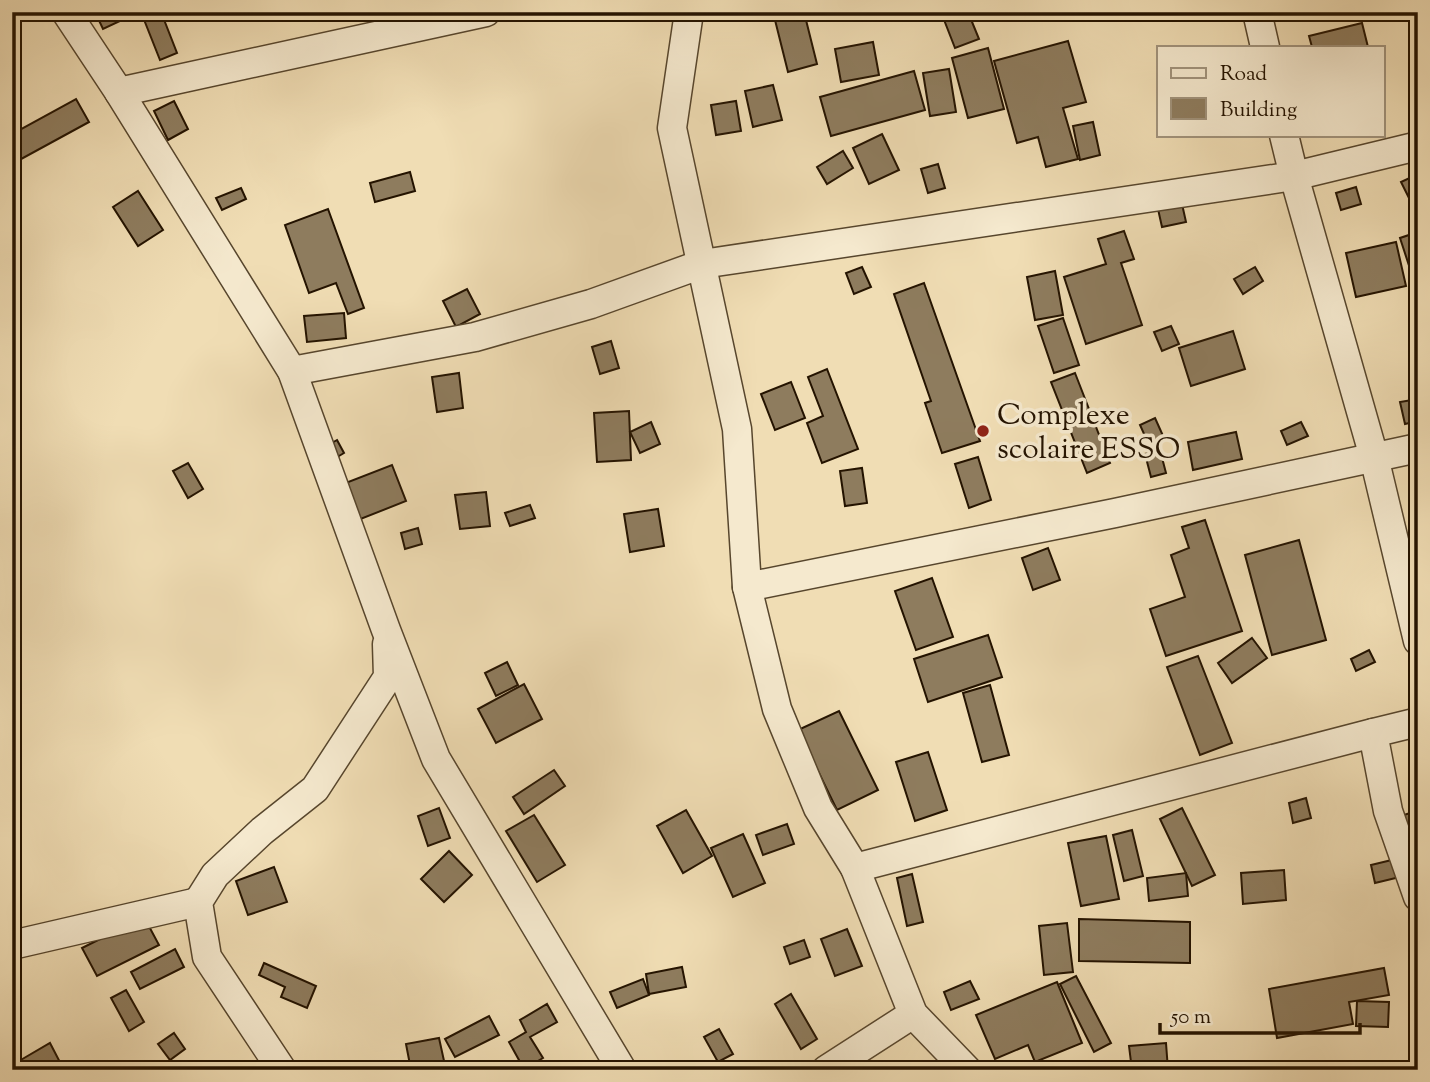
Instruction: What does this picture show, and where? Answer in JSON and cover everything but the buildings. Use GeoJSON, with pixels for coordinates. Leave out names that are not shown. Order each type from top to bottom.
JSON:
{"type":"FeatureCollection","features":[{"type":"Feature","properties":{"kind":"street"},"geometry":{"type":"LineString","coordinates":[[66,12],[119,92],[292,371],[436,759],[622,1070]]}},
{"type":"Feature","properties":{"kind":"street"},"geometry":{"type":"LineString","coordinates":[[119,92],[486,12]]}},
{"type":"Feature","properties":{"kind":"street"},"geometry":{"type":"LineString","coordinates":[[688,12],[673,128],[737,429],[747,587],[777,709],[818,808],[855,868],[913,1014],[967,1070]]}},
{"type":"Feature","properties":{"kind":"street"},"geometry":{"type":"LineString","coordinates":[[1257,12],[1265,46]]}},
{"type":"Feature","properties":{"kind":"street"},"geometry":{"type":"LineString","coordinates":[[1284,136],[1374,457],[1418,641]]}},
{"type":"Feature","properties":{"kind":"street"},"geometry":{"type":"LineString","coordinates":[[292,371],[475,337],[591,304],[702,264],[1294,176],[1418,146]]}},
{"type":"Feature","properties":{"kind":"street"},"geometry":{"type":"LineString","coordinates":[[747,587],[1115,513],[1418,448]]}},
{"type":"Feature","properties":{"kind":"street"},"geometry":{"type":"LineString","coordinates":[[282,1070],[207,957],[198,902],[215,875],[262,831],[315,789],[387,677],[386,630]]}},
{"type":"Feature","properties":{"kind":"street"},"geometry":{"type":"LineString","coordinates":[[855,868],[1418,722]]}},
{"type":"Feature","properties":{"kind":"street"},"geometry":{"type":"LineString","coordinates":[[1373,733],[1388,811],[1418,897]]}},
{"type":"Feature","properties":{"kind":"street"},"geometry":{"type":"LineString","coordinates":[[12,945],[198,902]]}},
{"type":"Feature","properties":{"kind":"street"},"geometry":{"type":"LineString","coordinates":[[826,1070],[913,1014]]}},
{"type":"Feature","properties":{"kind":"place","name":"Complexe scolaire ESSO"},"geometry":{"type":"Point","coordinates":[983,431]}}]}
